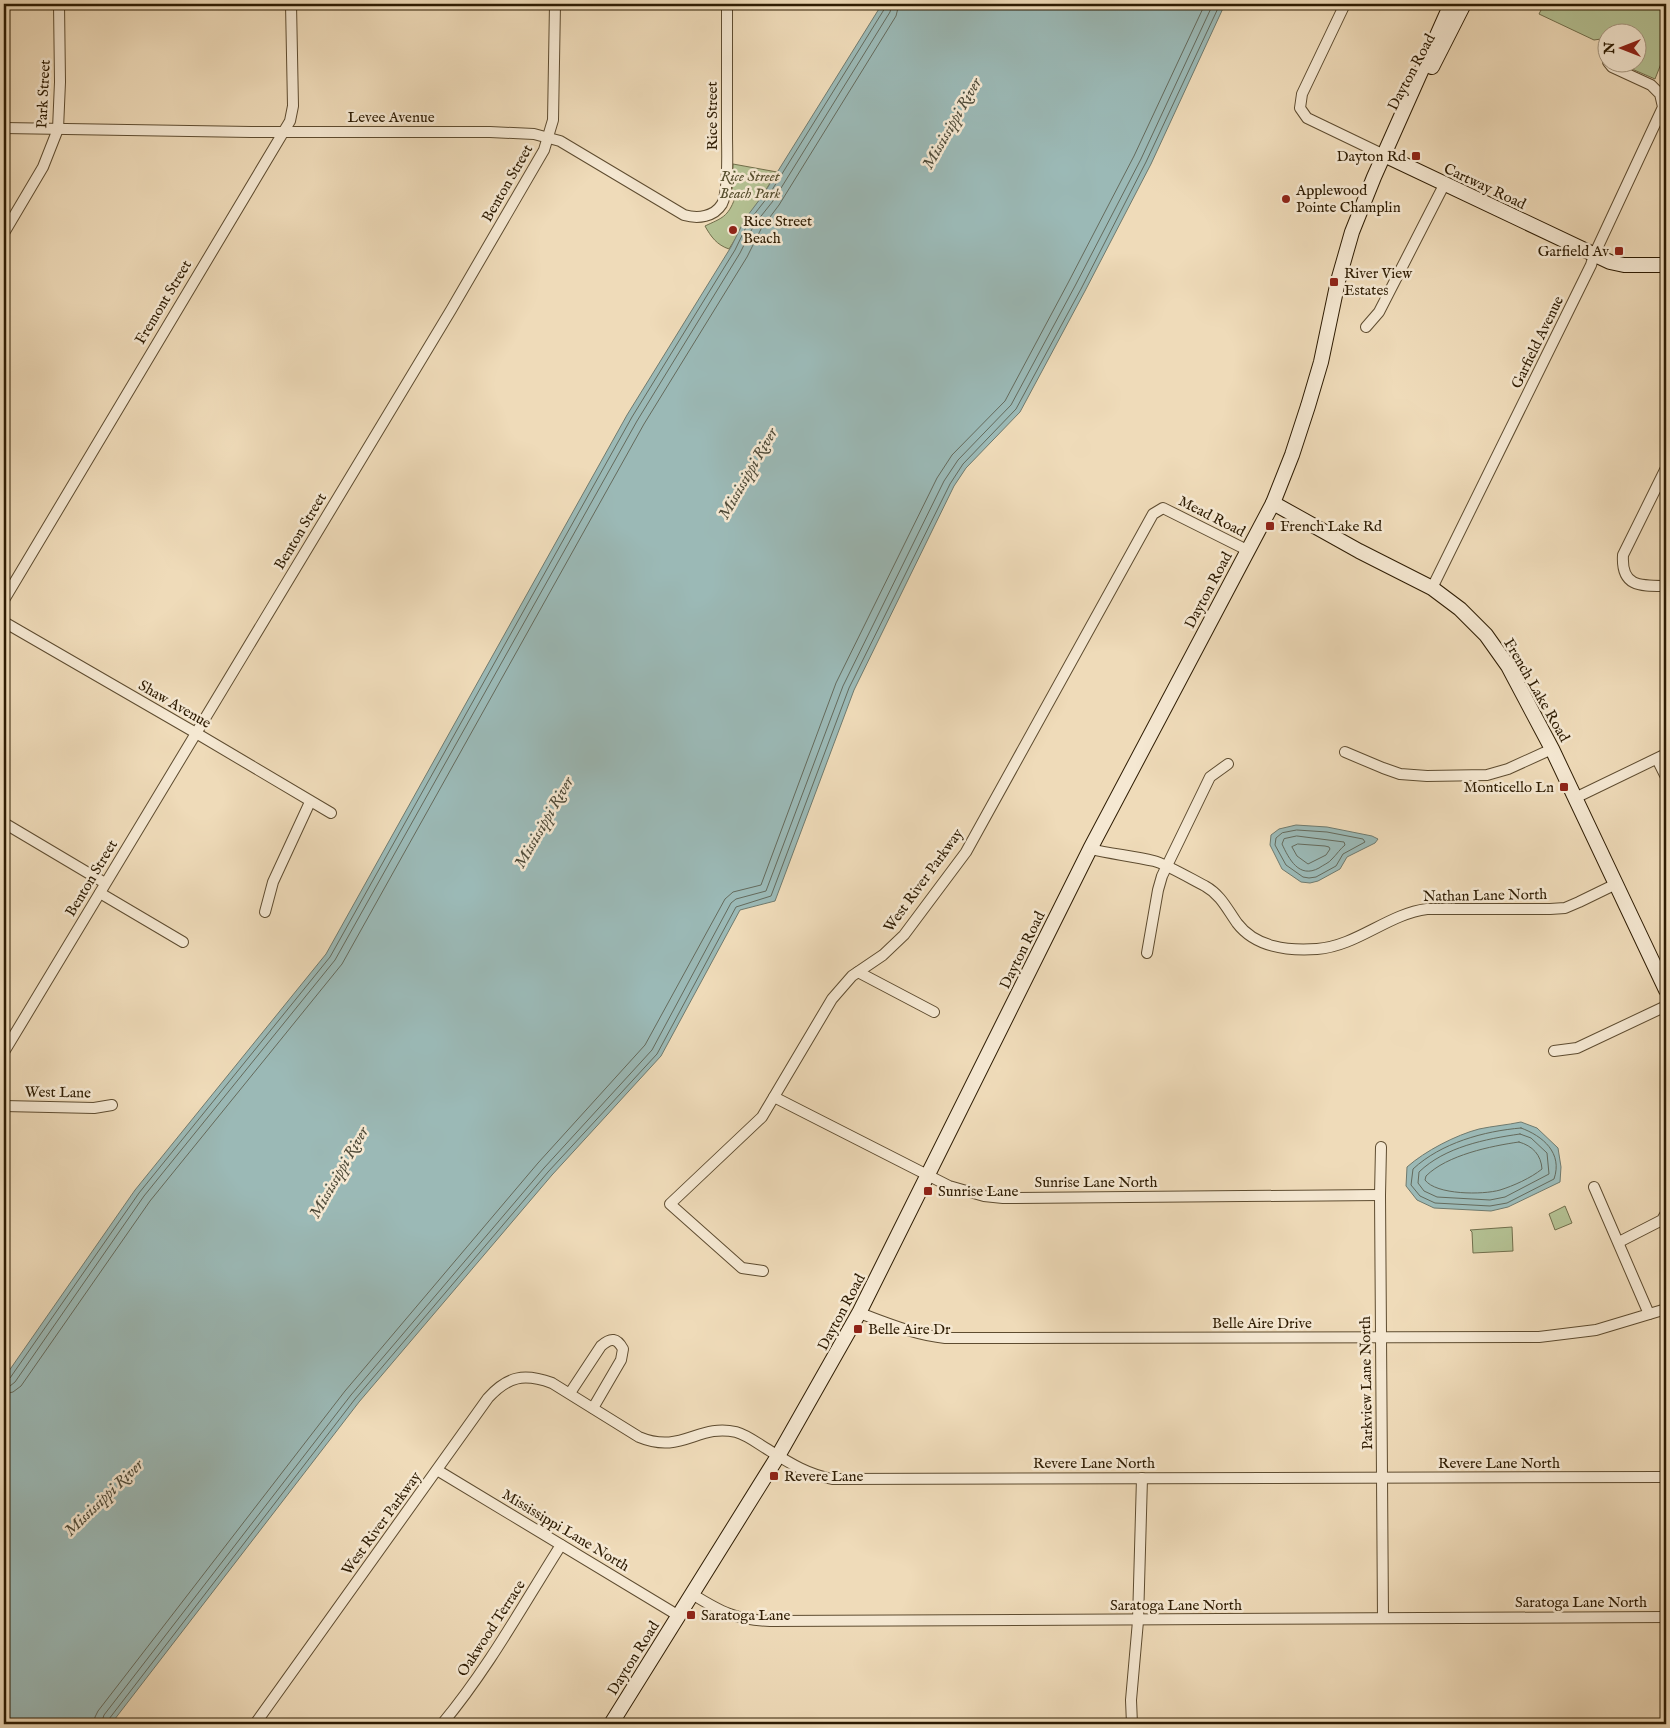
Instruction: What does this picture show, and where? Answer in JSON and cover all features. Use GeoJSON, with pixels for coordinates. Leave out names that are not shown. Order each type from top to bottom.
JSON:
{"type":"FeatureCollection","features":[{"type":"Feature","properties":{"kind":"main road","name":"Dayton Road"},"geometry":{"type":"LineString","coordinates":[[611,1724],[778,1456],[859,1313],[1090,849],[1272,503],[1292,455],[1321,362],[1338,281],[1352,232],[1451,4]]}},
{"type":"Feature","properties":{"kind":"main road","name":"Dayton Road"},"geometry":{"type":"LineString","coordinates":[[1384,156],[1448,38],[1464,4]]}},
{"type":"Feature","properties":{"kind":"main road","name":"Cartway Road"},"geometry":{"type":"LineString","coordinates":[[1384,156],[1610,262],[1624,265],[1666,266]]}},
{"type":"Feature","properties":{"kind":"main road","name":"French Lake Road"},"geometry":{"type":"LineString","coordinates":[[1272,503],[1359,551],[1432,588],[1460,609],[1486,635],[1508,666],[1552,750],[1666,990]]}},
{"type":"Feature","properties":{"kind":"street","name":"Park Street"},"geometry":{"type":"LineString","coordinates":[[4,233],[43,168],[58,129],[60,82],[59,4]]}},
{"type":"Feature","properties":{"kind":"street","name":"Fremont Street"},"geometry":{"type":"LineString","coordinates":[[4,600],[290,121],[293,106],[291,4]]}},
{"type":"Feature","properties":{"kind":"street","name":"Benton Street"},"geometry":{"type":"LineString","coordinates":[[4,1052],[528,180],[544,150],[553,120],[555,4]]}},
{"type":"Feature","properties":{"kind":"street","name":"Rice Street"},"geometry":{"type":"LineString","coordinates":[[703,217],[714,212],[721,205],[725,195],[727,161],[727,4]]}},
{"type":"Feature","properties":{"kind":"street","name":"Cartway Road"},"geometry":{"type":"LineString","coordinates":[[1345,4],[1302,94],[1300,108],[1306,118],[1384,156]]}},
{"type":"Feature","properties":{"kind":"street","name":"Garfield Avenue"},"geometry":{"type":"LineString","coordinates":[[1432,588],[1591,265],[1663,107],[1660,94],[1651,85],[1623,72]]}},
{"type":"Feature","properties":{"kind":"street","name":"Levee Avenue"},"geometry":{"type":"LineString","coordinates":[[4,128],[490,132],[534,134],[549,137],[586,156],[684,215],[694,218],[703,217]]}},
{"type":"Feature","properties":{"kind":"street"},"geometry":{"type":"LineString","coordinates":[[1366,326],[1379,312],[1444,185]]}},
{"type":"Feature","properties":{"kind":"street"},"geometry":{"type":"LineString","coordinates":[[1666,468],[1623,555],[1622,569],[1629,580],[1644,586],[1666,586]]}},
{"type":"Feature","properties":{"kind":"street","name":"Mead Road"},"geometry":{"type":"LineString","coordinates":[[1163,508],[1247,550]]}},
{"type":"Feature","properties":{"kind":"street","name":"West River Parkway"},"geometry":{"type":"LineString","coordinates":[[763,1271],[742,1268],[670,1204],[762,1118],[832,999],[843,985],[883,955],[904,935],[966,852],[1153,514],[1163,508]]}},
{"type":"Feature","properties":{"kind":"street","name":"Shaw Avenue"},"geometry":{"type":"LineString","coordinates":[[4,622],[331,814]]}},
{"type":"Feature","properties":{"kind":"street"},"geometry":{"type":"LineString","coordinates":[[1345,752],[1400,774],[1420,776],[1487,775],[1508,769],[1552,750]]}},
{"type":"Feature","properties":{"kind":"street"},"geometry":{"type":"LineString","coordinates":[[1575,798],[1662,756],[1666,777]]}},
{"type":"Feature","properties":{"kind":"street"},"geometry":{"type":"LineString","coordinates":[[1147,953],[1158,890],[1166,867],[1210,777],[1228,764]]}},
{"type":"Feature","properties":{"kind":"street"},"geometry":{"type":"LineString","coordinates":[[265,912],[273,882],[310,802]]}},
{"type":"Feature","properties":{"kind":"street"},"geometry":{"type":"LineString","coordinates":[[4,823],[105,883]]}},
{"type":"Feature","properties":{"kind":"street","name":"Nathan Lane North"},"geometry":{"type":"LineString","coordinates":[[1090,849],[1156,862],[1206,886],[1224,902],[1238,924],[1248,935],[1261,943],[1290,949],[1330,947],[1344,943],[1413,911],[1427,909],[1565,908],[1616,884]]}},
{"type":"Feature","properties":{"kind":"street"},"geometry":{"type":"LineString","coordinates":[[100,893],[183,942]]}},
{"type":"Feature","properties":{"kind":"street"},"geometry":{"type":"LineString","coordinates":[[858,972],[934,1012]]}},
{"type":"Feature","properties":{"kind":"street"},"geometry":{"type":"LineString","coordinates":[[1554,1051],[1577,1048],[1666,1006]]}},
{"type":"Feature","properties":{"kind":"street","name":"Sunrise Lane North"},"geometry":{"type":"LineString","coordinates":[[774,1097],[944,1183],[968,1193],[984,1196],[1003,1198],[1380,1195]]}},
{"type":"Feature","properties":{"kind":"street","name":"West Lane"},"geometry":{"type":"LineString","coordinates":[[4,1106],[94,1108],[112,1105]]}},
{"type":"Feature","properties":{"kind":"street","name":"Parkview Lane North"},"geometry":{"type":"LineString","coordinates":[[1381,1147],[1380,1337],[1383,1618]]}},
{"type":"Feature","properties":{"kind":"street"},"geometry":{"type":"LineString","coordinates":[[1594,1187],[1649,1314]]}},
{"type":"Feature","properties":{"kind":"street"},"geometry":{"type":"LineString","coordinates":[[1619,1242],[1662,1220],[1666,1212]]}},
{"type":"Feature","properties":{"kind":"street","name":"Belle Aire Drive"},"geometry":{"type":"LineString","coordinates":[[859,1313],[907,1331],[925,1336],[945,1338],[1539,1337],[1596,1330],[1666,1309]]}},
{"type":"Feature","properties":{"kind":"street"},"geometry":{"type":"LineString","coordinates":[[570,1394],[601,1346],[606,1341],[613,1340],[619,1342],[623,1349],[621,1360],[592,1408]]}},
{"type":"Feature","properties":{"kind":"street","name":"West River Parkway"},"geometry":{"type":"LineString","coordinates":[[255,1724],[488,1398],[498,1387],[510,1380],[524,1376],[552,1383]]}},
{"type":"Feature","properties":{"kind":"street","name":"Revere Lane North"},"geometry":{"type":"LineString","coordinates":[[552,1383],[639,1437],[652,1442],[665,1444],[678,1442],[711,1431],[724,1430],[738,1433],[801,1469],[821,1477],[833,1479],[1666,1477]]}},
{"type":"Feature","properties":{"kind":"street","name":"Mississippi Lane North"},"geometry":{"type":"LineString","coordinates":[[437,1470],[678,1616]]}},
{"type":"Feature","properties":{"kind":"street"},"geometry":{"type":"LineString","coordinates":[[1132,1724],[1131,1700],[1138,1621],[1142,1478]]}},
{"type":"Feature","properties":{"kind":"street","name":"Oakwood Terrace"},"geometry":{"type":"LineString","coordinates":[[442,1724],[483,1669],[561,1545]]}},
{"type":"Feature","properties":{"kind":"street","name":"Saratoga Lane North"},"geometry":{"type":"LineString","coordinates":[[692,1594],[732,1616],[750,1620],[1138,1621],[1666,1617]]}},
{"type":"Feature","properties":{"kind":"green space"},"geometry":{"type":"Polygon","coordinates":[[[1544,4],[1666,4],[1666,51],[1655,79],[1639,72],[1648,72],[1648,22],[1598,22],[1598,39],[1594,40],[1539,14],[1544,4]]]}},
{"type":"Feature","properties":{"kind":"green space","name":"Rice Street Beach Park"},"geometry":{"type":"Polygon","coordinates":[[[733,164],[777,172],[729,249],[715,240],[705,226],[724,216],[735,198],[732,194],[733,164]]]}},
{"type":"Feature","properties":{"kind":"green space"},"geometry":{"type":"Polygon","coordinates":[[[1565,1206],[1572,1223],[1555,1230],[1549,1214],[1565,1206]]]}},
{"type":"Feature","properties":{"kind":"green space"},"geometry":{"type":"Polygon","coordinates":[[[1512,1227],[1513,1251],[1473,1253],[1472,1232],[1470,1230],[1512,1227]]]}},
{"type":"Feature","properties":{"kind":"water","name":"Mississippi River"},"geometry":{"type":"Polygon","coordinates":[[[882,4],[1225,4],[1151,164],[1020,412],[966,468],[954,486],[854,690],[775,901],[740,910],[661,1056],[552,1175],[359,1402],[111,1724],[4,1724],[4,1378],[135,1190],[326,954],[627,415],[731,247],[745,219],[763,195],[882,4]]]}},
{"type":"Feature","properties":{"kind":"water"},"geometry":{"type":"Polygon","coordinates":[[[1296,825],[1327,827],[1372,836],[1378,839],[1375,843],[1347,857],[1340,869],[1318,881],[1310,883],[1301,882],[1282,869],[1270,845],[1271,835],[1279,829],[1296,825]]]}},
{"type":"Feature","properties":{"kind":"water"},"geometry":{"type":"Polygon","coordinates":[[[1521,1122],[1537,1128],[1558,1148],[1561,1167],[1560,1182],[1508,1207],[1491,1211],[1434,1208],[1417,1200],[1406,1186],[1407,1167],[1451,1139],[1484,1128],[1521,1122]]]}},
{"type":"Feature","properties":{"kind":"place","name":"Dayton Rd"},"geometry":{"type":"Point","coordinates":[1416,156]}},
{"type":"Feature","properties":{"kind":"place","name":"Applewood Pointe Champlin"},"geometry":{"type":"Point","coordinates":[1286,199]}},
{"type":"Feature","properties":{"kind":"place","name":"Rice Street Beach"},"geometry":{"type":"Point","coordinates":[733,230]}},
{"type":"Feature","properties":{"kind":"place","name":"Garfield Av"},"geometry":{"type":"Point","coordinates":[1619,251]}},
{"type":"Feature","properties":{"kind":"place","name":"River View Estates"},"geometry":{"type":"Point","coordinates":[1334,282]}},
{"type":"Feature","properties":{"kind":"place","name":"French Lake Rd"},"geometry":{"type":"Point","coordinates":[1270,526]}},
{"type":"Feature","properties":{"kind":"place","name":"Monticello Ln"},"geometry":{"type":"Point","coordinates":[1564,787]}},
{"type":"Feature","properties":{"kind":"place","name":"Sunrise Lane"},"geometry":{"type":"Point","coordinates":[928,1191]}},
{"type":"Feature","properties":{"kind":"place","name":"Belle Aire Dr"},"geometry":{"type":"Point","coordinates":[858,1329]}},
{"type":"Feature","properties":{"kind":"place","name":"Revere Lane"},"geometry":{"type":"Point","coordinates":[774,1476]}},
{"type":"Feature","properties":{"kind":"place","name":"Saratoga Lane"},"geometry":{"type":"Point","coordinates":[691,1615]}}]}
